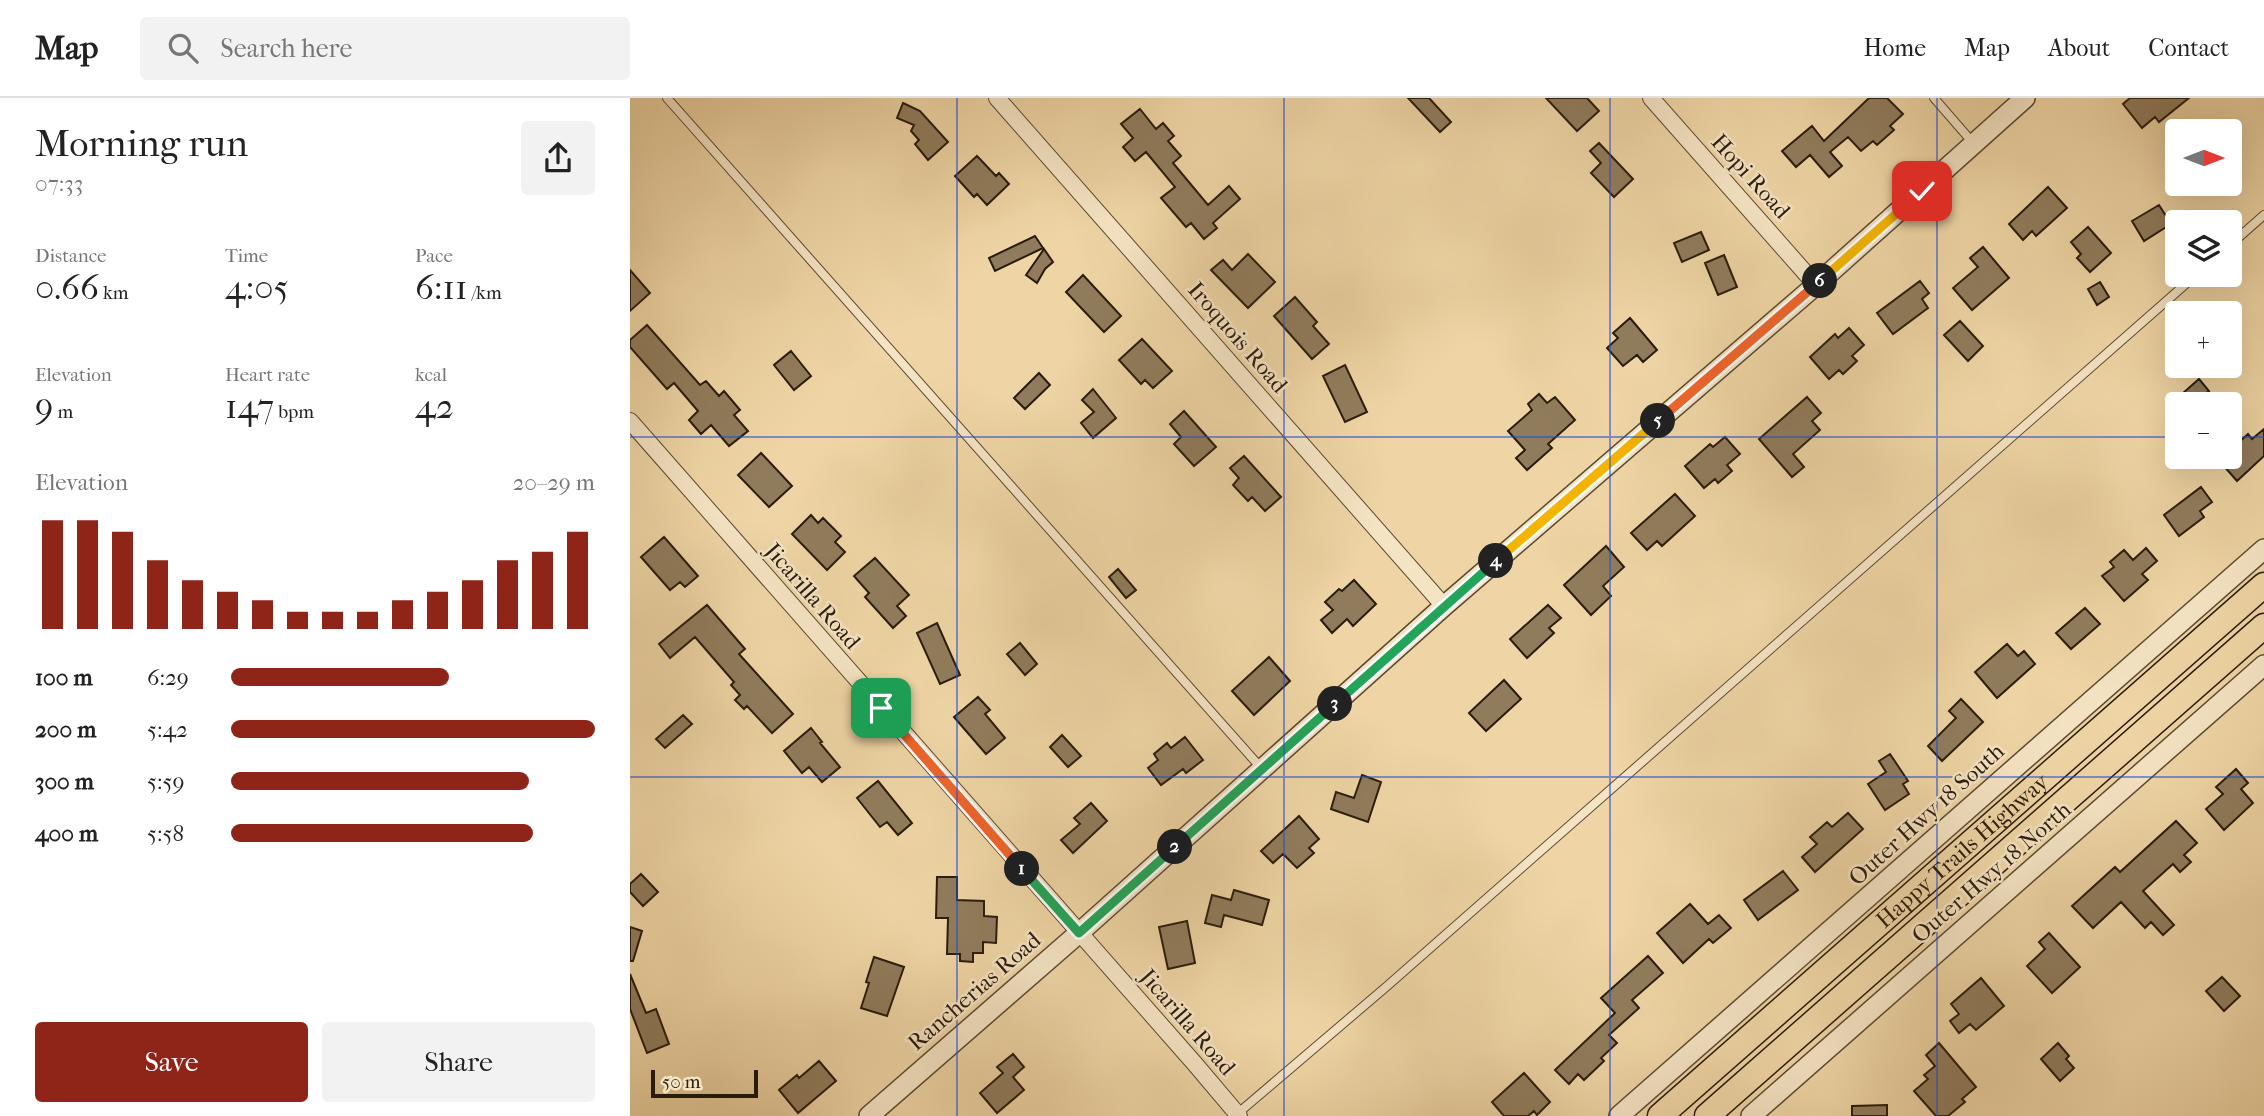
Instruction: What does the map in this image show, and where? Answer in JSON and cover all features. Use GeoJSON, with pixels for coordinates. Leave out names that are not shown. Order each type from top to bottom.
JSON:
{"type":"FeatureCollection","features":[{"type":"Feature","properties":{"kind":"main road","name":"Happy Trails Highway"},"geometry":{"type":"LineString","coordinates":[[1660,1116],[2264,585]]}},
{"type":"Feature","properties":{"kind":"main road","name":"Happy Trails Highway"},"geometry":{"type":"LineString","coordinates":[[1707,1116],[2264,626]]}},
{"type":"Feature","properties":{"kind":"street","name":"Iroquois Road"},"geometry":{"type":"LineString","coordinates":[[997,98],[1444,606]]}},
{"type":"Feature","properties":{"kind":"street","name":"Hopi Road"},"geometry":{"type":"LineString","coordinates":[[1651,98],[1816,285]]}},
{"type":"Feature","properties":{"kind":"street","name":"Rancherias Road"},"geometry":{"type":"LineString","coordinates":[[869,1116],[1079,933],[1444,606],[1816,285],[2025,98]]}},
{"type":"Feature","properties":{"kind":"street","name":"Jicarilla Road"},"geometry":{"type":"LineString","coordinates":[[630,421],[1238,1115]]}},
{"type":"Feature","properties":{"kind":"street","name":"Outer Hwy 18 South"},"geometry":{"type":"LineString","coordinates":[[1619,1116],[2264,549]]}},
{"type":"Feature","properties":{"kind":"street","name":"Outer Hwy 18 North"},"geometry":{"type":"LineString","coordinates":[[1751,1116],[2264,665]]}},
{"type":"Feature","properties":{"kind":"lane"},"geometry":{"type":"LineString","coordinates":[[667,98],[1262,769]]}},
{"type":"Feature","properties":{"kind":"lane"},"geometry":{"type":"LineString","coordinates":[[1934,98],[1974,144]]}},
{"type":"Feature","properties":{"kind":"lane"},"geometry":{"type":"LineString","coordinates":[[2242,234],[2264,215]]}},
{"type":"Feature","properties":{"kind":"lane"},"geometry":{"type":"LineString","coordinates":[[1238,1115],[2182,287]]}},
{"type":"Feature","properties":{"kind":"building"},"geometry":{"type":"Polygon","coordinates":[[[1408,98],[1429,98],[1451,122],[1440,132],[1408,98]]]}},
{"type":"Feature","properties":{"kind":"building"},"geometry":{"type":"Polygon","coordinates":[[[1546,98],[1587,98],[1599,111],[1577,131],[1546,98]]]}},
{"type":"Feature","properties":{"kind":"building"},"geometry":{"type":"Polygon","coordinates":[[[1869,98],[1887,98],[1903,114],[1890,126],[1894,130],[1877,145],[1873,141],[1861,151],[1848,137],[1830,152],[1842,166],[1829,177],[1810,155],[1796,167],[1782,151],[1812,126],[1824,141],[1869,98]]]}},
{"type":"Feature","properties":{"kind":"building"},"geometry":{"type":"Polygon","coordinates":[[[2130,98],[2189,98],[2159,122],[2155,117],[2142,128],[2123,104],[2130,98]]]}},
{"type":"Feature","properties":{"kind":"building"},"geometry":{"type":"Polygon","coordinates":[[[903,103],[920,111],[948,142],[928,160],[915,144],[919,140],[911,131],[914,125],[897,118],[903,103]]]}},
{"type":"Feature","properties":{"kind":"building"},"geometry":{"type":"Polygon","coordinates":[[[1140,109],[1156,129],[1163,123],[1174,136],[1168,141],[1181,156],[1173,163],[1208,205],[1229,186],[1240,199],[1213,223],[1217,228],[1204,239],[1191,223],[1186,227],[1161,198],[1175,187],[1146,152],[1135,161],[1123,147],[1133,138],[1121,124],[1140,109]]]}},
{"type":"Feature","properties":{"kind":"building"},"geometry":{"type":"Polygon","coordinates":[[[1599,143],[1633,179],[1614,197],[1591,173],[1601,163],[1590,151],[1599,143]]]}},
{"type":"Feature","properties":{"kind":"building"},"geometry":{"type":"Polygon","coordinates":[[[977,156],[996,176],[999,173],[1009,184],[987,205],[977,194],[974,197],[955,176],[977,156]]]}},
{"type":"Feature","properties":{"kind":"building"},"geometry":{"type":"Polygon","coordinates":[[[2048,187],[2067,208],[2036,236],[2032,231],[2023,240],[2009,224],[2048,187]]]}},
{"type":"Feature","properties":{"kind":"building"},"geometry":{"type":"Polygon","coordinates":[[[2159,205],[2165,214],[2165,228],[2144,241],[2132,221],[2159,205]]]}},
{"type":"Feature","properties":{"kind":"building"},"geometry":{"type":"Polygon","coordinates":[[[2088,227],[2111,253],[2090,272],[2077,258],[2081,254],[2071,242],[2088,227]]]}},
{"type":"Feature","properties":{"kind":"building"},"geometry":{"type":"Polygon","coordinates":[[[1701,232],[1709,250],[1682,262],[1674,243],[1701,232]]]}},
{"type":"Feature","properties":{"kind":"building"},"geometry":{"type":"Polygon","coordinates":[[[1035,236],[1043,248],[995,271],[989,258],[1035,236]]]}},
{"type":"Feature","properties":{"kind":"building"},"geometry":{"type":"Polygon","coordinates":[[[1983,247],[2009,278],[1972,310],[1953,288],[1978,267],[1970,258],[1983,247]]]}},
{"type":"Feature","properties":{"kind":"building"},"geometry":{"type":"Polygon","coordinates":[[[1044,249],[1053,262],[1045,269],[1037,283],[1026,275],[1044,249]]]}},
{"type":"Feature","properties":{"kind":"building"},"geometry":{"type":"Polygon","coordinates":[[[1248,254],[1275,282],[1248,308],[1211,270],[1223,260],[1232,270],[1248,254]]]}},
{"type":"Feature","properties":{"kind":"building"},"geometry":{"type":"Polygon","coordinates":[[[1724,255],[1737,287],[1718,295],[1705,263],[1724,255]]]}},
{"type":"Feature","properties":{"kind":"building"},"geometry":{"type":"Polygon","coordinates":[[[630,270],[650,293],[630,311],[630,270]]]}},
{"type":"Feature","properties":{"kind":"building"},"geometry":{"type":"Polygon","coordinates":[[[1083,275],[1121,316],[1104,332],[1066,292],[1083,275]]]}},
{"type":"Feature","properties":{"kind":"building"},"geometry":{"type":"Polygon","coordinates":[[[1920,281],[1929,293],[1922,299],[1928,308],[1893,334],[1877,313],[1920,281]]]}},
{"type":"Feature","properties":{"kind":"building"},"geometry":{"type":"Polygon","coordinates":[[[2100,282],[2109,297],[2097,305],[2088,289],[2100,282]]]}},
{"type":"Feature","properties":{"kind":"building"},"geometry":{"type":"Polygon","coordinates":[[[1295,297],[1317,322],[1313,326],[1329,344],[1312,359],[1274,316],[1295,297]]]}},
{"type":"Feature","properties":{"kind":"building"},"geometry":{"type":"Polygon","coordinates":[[[1630,318],[1657,350],[1643,362],[1637,355],[1623,366],[1607,348],[1618,338],[1613,333],[1630,318]]]}},
{"type":"Feature","properties":{"kind":"building"},"geometry":{"type":"Polygon","coordinates":[[[1960,321],[1983,346],[1968,361],[1944,335],[1960,321]]]}},
{"type":"Feature","properties":{"kind":"building"},"geometry":{"type":"Polygon","coordinates":[[[647,325],[700,385],[706,381],[719,396],[724,391],[740,410],[734,415],[748,431],[729,446],[711,425],[701,434],[689,420],[698,411],[674,383],[667,389],[630,347],[630,340],[647,325]]]}},
{"type":"Feature","properties":{"kind":"building"},"geometry":{"type":"Polygon","coordinates":[[[1849,328],[1864,345],[1852,356],[1857,361],[1843,374],[1839,370],[1829,379],[1810,357],[1835,334],[1838,338],[1849,328]]]}},
{"type":"Feature","properties":{"kind":"building"},"geometry":{"type":"Polygon","coordinates":[[[1142,339],[1172,371],[1153,388],[1145,380],[1141,384],[1119,360],[1142,339]]]}},
{"type":"Feature","properties":{"kind":"building"},"geometry":{"type":"Polygon","coordinates":[[[791,351],[811,376],[794,390],[774,365],[791,351]]]}},
{"type":"Feature","properties":{"kind":"building"},"geometry":{"type":"Polygon","coordinates":[[[1345,365],[1367,412],[1345,422],[1323,376],[1345,365]]]}},
{"type":"Feature","properties":{"kind":"building"},"geometry":{"type":"Polygon","coordinates":[[[1039,373],[1050,385],[1025,409],[1014,398],[1039,373]]]}},
{"type":"Feature","properties":{"kind":"building"},"geometry":{"type":"Polygon","coordinates":[[[2199,379],[2209,391],[2208,392],[2184,392],[2199,379]]]}},
{"type":"Feature","properties":{"kind":"building"},"geometry":{"type":"Polygon","coordinates":[[[1093,389],[1116,418],[1093,438],[1081,423],[1094,412],[1082,400],[1093,389]]]}},
{"type":"Feature","properties":{"kind":"building"},"geometry":{"type":"Polygon","coordinates":[[[1539,394],[1547,403],[1555,397],[1575,420],[1548,444],[1552,448],[1527,470],[1516,458],[1525,450],[1508,431],[1532,410],[1528,404],[1539,394]]]}},
{"type":"Feature","properties":{"kind":"building"},"geometry":{"type":"Polygon","coordinates":[[[1807,397],[1821,413],[1812,421],[1820,430],[1793,454],[1804,467],[1792,477],[1759,439],[1807,397]]]}},
{"type":"Feature","properties":{"kind":"building"},"geometry":{"type":"Polygon","coordinates":[[[1184,411],[1216,447],[1194,466],[1174,444],[1181,437],[1170,424],[1184,411]]]}},
{"type":"Feature","properties":{"kind":"building"},"geometry":{"type":"Polygon","coordinates":[[[2264,429],[2264,456],[2237,481],[2226,469],[2242,469],[2242,440],[2248,434],[2252,439],[2264,429]]]}},
{"type":"Feature","properties":{"kind":"building"},"geometry":{"type":"Polygon","coordinates":[[[1725,437],[1740,454],[1727,465],[1732,471],[1718,483],[1715,479],[1704,488],[1685,466],[1710,444],[1713,447],[1725,437]]]}},
{"type":"Feature","properties":{"kind":"building"},"geometry":{"type":"Polygon","coordinates":[[[761,453],[792,486],[769,507],[738,475],[761,453]]]}},
{"type":"Feature","properties":{"kind":"building"},"geometry":{"type":"Polygon","coordinates":[[[1244,456],[1281,497],[1265,511],[1252,497],[1248,501],[1233,485],[1239,478],[1230,468],[1244,456]]]}},
{"type":"Feature","properties":{"kind":"building"},"geometry":{"type":"Polygon","coordinates":[[[2201,487],[2212,502],[2200,511],[2204,517],[2179,536],[2164,515],[2201,487]]]}},
{"type":"Feature","properties":{"kind":"building"},"geometry":{"type":"Polygon","coordinates":[[[1675,494],[1695,516],[1662,546],[1657,541],[1647,550],[1631,533],[1675,494]]]}},
{"type":"Feature","properties":{"kind":"building"},"geometry":{"type":"Polygon","coordinates":[[[811,515],[818,523],[823,518],[841,536],[835,542],[845,552],[827,570],[792,534],[811,515]]]}},
{"type":"Feature","properties":{"kind":"building"},"geometry":{"type":"Polygon","coordinates":[[[664,537],[698,576],[685,587],[680,582],[670,590],[641,557],[664,537]]]}},
{"type":"Feature","properties":{"kind":"building"},"geometry":{"type":"Polygon","coordinates":[[[1606,546],[1624,567],[1603,586],[1611,596],[1591,615],[1564,585],[1606,546]]]}},
{"type":"Feature","properties":{"kind":"building"},"geometry":{"type":"Polygon","coordinates":[[[2146,548],[2157,561],[2142,574],[2148,580],[2124,601],[2102,576],[2114,567],[2110,562],[2124,550],[2133,560],[2146,548]]]}},
{"type":"Feature","properties":{"kind":"building"},"geometry":{"type":"Polygon","coordinates":[[[875,558],[909,595],[897,606],[906,616],[893,628],[865,597],[869,593],[854,576],[875,558]]]}},
{"type":"Feature","properties":{"kind":"building"},"geometry":{"type":"Polygon","coordinates":[[[1118,569],[1136,590],[1126,598],[1109,577],[1118,569]]]}},
{"type":"Feature","properties":{"kind":"building"},"geometry":{"type":"Polygon","coordinates":[[[1354,580],[1376,604],[1353,626],[1347,619],[1332,633],[1321,620],[1333,610],[1325,602],[1354,580]]]}},
{"type":"Feature","properties":{"kind":"building"},"geometry":{"type":"Polygon","coordinates":[[[707,605],[745,649],[739,654],[793,714],[772,733],[747,706],[744,709],[735,700],[740,695],[731,685],[734,682],[695,637],[670,658],[659,644],[707,605]]]}},
{"type":"Feature","properties":{"kind":"building"},"geometry":{"type":"Polygon","coordinates":[[[1548,605],[1561,618],[1549,628],[1554,633],[1527,658],[1510,639],[1548,605]]]}},
{"type":"Feature","properties":{"kind":"building"},"geometry":{"type":"Polygon","coordinates":[[[2085,608],[2100,624],[2071,649],[2056,633],[2085,608]]]}},
{"type":"Feature","properties":{"kind":"building"},"geometry":{"type":"Polygon","coordinates":[[[937,623],[960,675],[940,684],[917,633],[937,623]]]}},
{"type":"Feature","properties":{"kind":"building"},"geometry":{"type":"Polygon","coordinates":[[[1020,643],[1037,664],[1025,675],[1007,654],[1020,643]]]}},
{"type":"Feature","properties":{"kind":"building"},"geometry":{"type":"Polygon","coordinates":[[[2007,644],[2018,656],[2024,651],[2035,664],[1997,698],[1975,672],[2007,644]]]}},
{"type":"Feature","properties":{"kind":"building"},"geometry":{"type":"Polygon","coordinates":[[[1269,657],[1290,681],[1254,715],[1232,691],[1269,657]]]}},
{"type":"Feature","properties":{"kind":"building"},"geometry":{"type":"Polygon","coordinates":[[[1504,680],[1521,699],[1486,731],[1469,713],[1504,680]]]}},
{"type":"Feature","properties":{"kind":"building"},"geometry":{"type":"Polygon","coordinates":[[[978,697],[990,710],[985,714],[1005,738],[986,754],[954,717],[978,697]]]}},
{"type":"Feature","properties":{"kind":"building"},"geometry":{"type":"Polygon","coordinates":[[[1961,699],[1983,722],[1942,761],[1928,746],[1956,718],[1949,711],[1961,699]]]}},
{"type":"Feature","properties":{"kind":"building"},"geometry":{"type":"Polygon","coordinates":[[[683,715],[692,724],[665,748],[656,739],[683,715]]]}},
{"type":"Feature","properties":{"kind":"building"},"geometry":{"type":"Polygon","coordinates":[[[811,728],[840,767],[822,782],[809,767],[802,773],[784,751],[811,728]]]}},
{"type":"Feature","properties":{"kind":"building"},"geometry":{"type":"Polygon","coordinates":[[[1062,735],[1081,756],[1068,767],[1050,747],[1062,735]]]}},
{"type":"Feature","properties":{"kind":"building"},"geometry":{"type":"Polygon","coordinates":[[[1185,737],[1203,760],[1186,773],[1183,769],[1161,785],[1148,768],[1158,760],[1154,754],[1167,743],[1171,748],[1185,737]]]}},
{"type":"Feature","properties":{"kind":"building"},"geometry":{"type":"Polygon","coordinates":[[[1890,754],[1908,781],[1903,784],[1909,794],[1885,810],[1868,784],[1886,772],[1879,761],[1890,754]]]}},
{"type":"Feature","properties":{"kind":"building"},"geometry":{"type":"Polygon","coordinates":[[[2236,769],[2248,783],[2241,789],[2253,803],[2224,830],[2206,809],[2223,794],[2216,787],[2236,769]]]}},
{"type":"Feature","properties":{"kind":"building"},"geometry":{"type":"Polygon","coordinates":[[[1362,775],[1381,782],[1368,822],[1331,809],[1336,792],[1354,798],[1362,775]]]}},
{"type":"Feature","properties":{"kind":"building"},"geometry":{"type":"Polygon","coordinates":[[[878,781],[912,823],[898,835],[887,822],[880,827],[857,798],[878,781]]]}},
{"type":"Feature","properties":{"kind":"building"},"geometry":{"type":"Polygon","coordinates":[[[1091,803],[1107,821],[1073,853],[1061,840],[1080,824],[1074,818],[1091,803]]]}},
{"type":"Feature","properties":{"kind":"building"},"geometry":{"type":"Polygon","coordinates":[[[1848,813],[1863,829],[1815,872],[1802,857],[1817,844],[1810,837],[1827,822],[1832,827],[1848,813]]]}},
{"type":"Feature","properties":{"kind":"building"},"geometry":{"type":"Polygon","coordinates":[[[1299,816],[1319,839],[1309,848],[1314,853],[1297,868],[1283,854],[1273,863],[1261,851],[1299,816]]]}},
{"type":"Feature","properties":{"kind":"building"},"geometry":{"type":"Polygon","coordinates":[[[2176,821],[2197,843],[2184,855],[2191,862],[2180,872],[2173,864],[2143,891],[2174,925],[2163,935],[2151,922],[2145,928],[2121,902],[2093,928],[2072,906],[2115,867],[2120,872],[2176,821]]]}},
{"type":"Feature","properties":{"kind":"building"},"geometry":{"type":"Polygon","coordinates":[[[1783,871],[1798,890],[1758,920],[1744,900],[1783,871]]]}},
{"type":"Feature","properties":{"kind":"building"},"geometry":{"type":"Polygon","coordinates":[[[641,874],[658,892],[643,906],[630,892],[630,884],[641,874]]]}},
{"type":"Feature","properties":{"kind":"building"},"geometry":{"type":"Polygon","coordinates":[[[937,877],[957,877],[957,900],[984,901],[984,916],[997,917],[996,943],[983,942],[983,953],[973,953],[973,962],[960,961],[960,954],[947,954],[948,918],[936,918],[937,877]]]}},
{"type":"Feature","properties":{"kind":"building"},"geometry":{"type":"Polygon","coordinates":[[[1234,890],[1269,900],[1262,925],[1224,915],[1221,927],[1205,923],[1212,895],[1231,900],[1234,890]]]}},
{"type":"Feature","properties":{"kind":"building"},"geometry":{"type":"Polygon","coordinates":[[[1690,904],[1708,924],[1719,915],[1731,928],[1713,943],[1709,939],[1683,963],[1657,933],[1690,904]]]}},
{"type":"Feature","properties":{"kind":"building"},"geometry":{"type":"Polygon","coordinates":[[[1187,921],[1195,963],[1168,969],[1159,927],[1187,921]]]}},
{"type":"Feature","properties":{"kind":"building"},"geometry":{"type":"Polygon","coordinates":[[[630,927],[642,931],[633,961],[630,961],[630,927]]]}},
{"type":"Feature","properties":{"kind":"building"},"geometry":{"type":"Polygon","coordinates":[[[2049,933],[2080,967],[2052,993],[2027,966],[2045,949],[2039,942],[2049,933]]]}},
{"type":"Feature","properties":{"kind":"building"},"geometry":{"type":"Polygon","coordinates":[[[1648,956],[1663,973],[1632,1000],[1639,1008],[1609,1035],[1617,1043],[1601,1058],[1604,1061],[1584,1080],[1578,1074],[1569,1084],[1555,1070],[1615,1013],[1601,998],[1648,956]]]}},
{"type":"Feature","properties":{"kind":"building"},"geometry":{"type":"Polygon","coordinates":[[[874,957],[904,967],[887,1016],[861,1008],[874,957]]]}},
{"type":"Feature","properties":{"kind":"building"},"geometry":{"type":"Polygon","coordinates":[[[630,974],[646,1013],[656,1009],[669,1044],[647,1053],[630,1009],[630,974]]]}},
{"type":"Feature","properties":{"kind":"building"},"geometry":{"type":"Polygon","coordinates":[[[2222,977],[2240,996],[2224,1011],[2206,991],[2222,977]]]}},
{"type":"Feature","properties":{"kind":"building"},"geometry":{"type":"Polygon","coordinates":[[[1981,978],[2004,1006],[1976,1030],[1970,1024],[1959,1033],[1950,1021],[1959,1014],[1951,1004],[1981,978]]]}},
{"type":"Feature","properties":{"kind":"building"},"geometry":{"type":"Polygon","coordinates":[[[1939,1043],[1976,1087],[1962,1099],[1965,1102],[1948,1116],[1936,1116],[1914,1091],[1928,1079],[1924,1075],[1935,1066],[1926,1055],[1939,1043]]]}},
{"type":"Feature","properties":{"kind":"building"},"geometry":{"type":"Polygon","coordinates":[[[2058,1043],[2069,1056],[2066,1059],[2074,1068],[2060,1081],[2041,1059],[2058,1043]]]}},
{"type":"Feature","properties":{"kind":"building"},"geometry":{"type":"Polygon","coordinates":[[[1013,1054],[1024,1067],[1013,1077],[1024,1090],[997,1113],[980,1093],[1003,1073],[997,1067],[1013,1054]]]}},
{"type":"Feature","properties":{"kind":"building"},"geometry":{"type":"Polygon","coordinates":[[[819,1061],[836,1081],[798,1113],[779,1090],[819,1061]]]}},
{"type":"Feature","properties":{"kind":"building"},"geometry":{"type":"Polygon","coordinates":[[[1524,1073],[1550,1102],[1537,1115],[1534,1111],[1528,1116],[1504,1116],[1492,1102],[1524,1073]]]}},
{"type":"Feature","properties":{"kind":"building"},"geometry":{"type":"Polygon","coordinates":[[[1887,1105],[1887,1116],[1852,1116],[1852,1106],[1887,1105]]]}},
{"type":"Feature","properties":{"kind":"route"},"geometry":{"type":"LineString","coordinates":[[881,708],[1079,933],[1444,606],[1922,191]]}}]}
